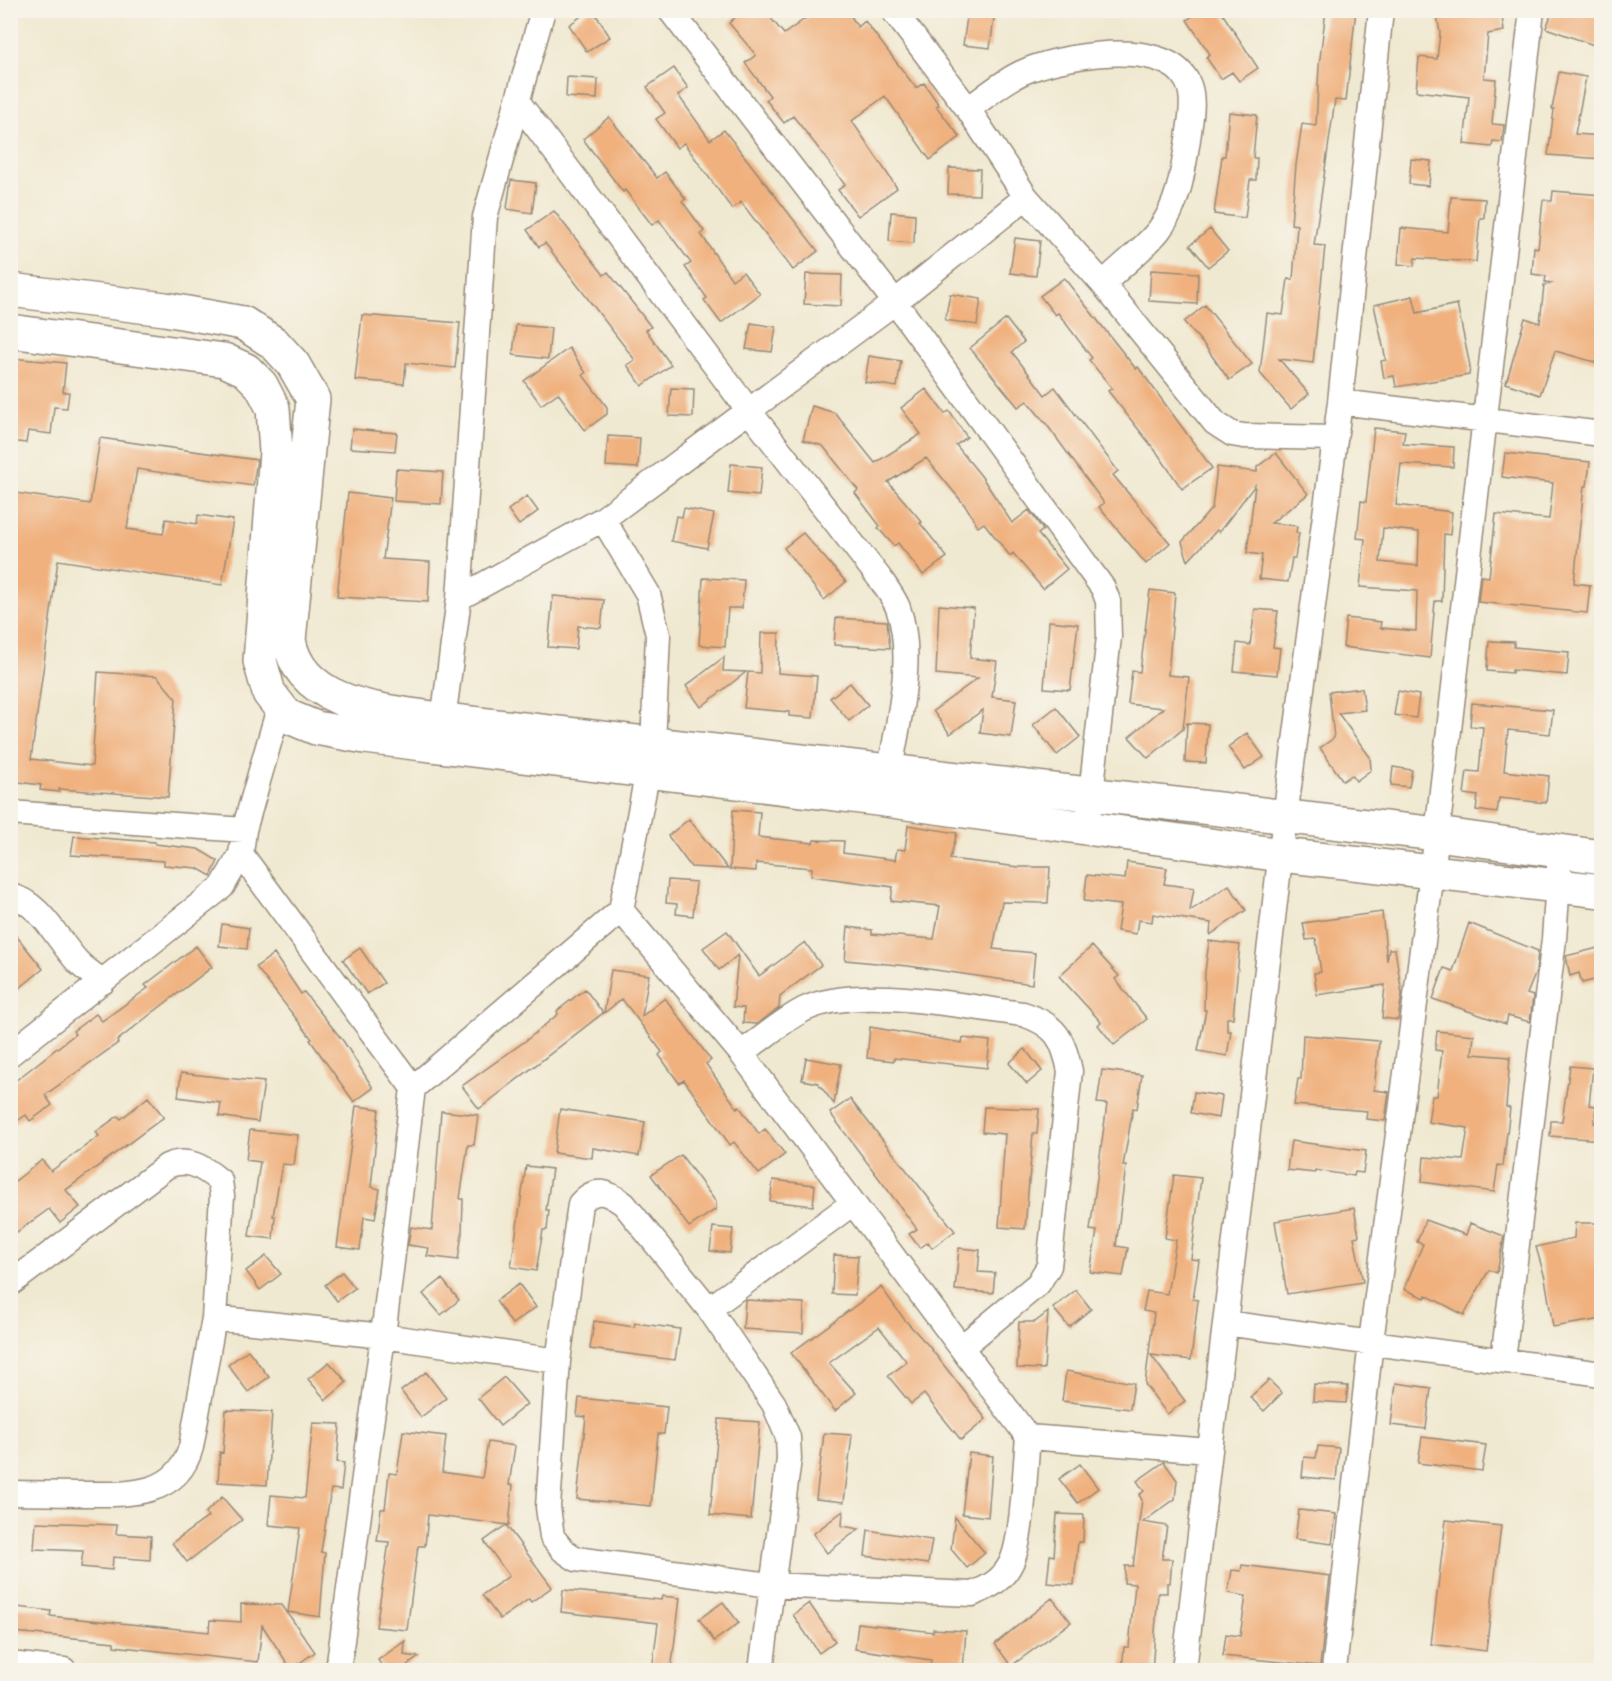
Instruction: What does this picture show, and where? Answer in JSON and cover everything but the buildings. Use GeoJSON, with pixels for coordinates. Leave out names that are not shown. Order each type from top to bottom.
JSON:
{"type":"FeatureCollection","features":[{"type":"Feature","properties":{"kind":"street"},"geometry":{"type":"LineString","coordinates":[[442,734],[459,598],[485,217],[543,10]]}},
{"type":"Feature","properties":{"kind":"street"},"geometry":{"type":"LineString","coordinates":[[670,10],[895,302],[1104,588],[1109,609],[1109,637],[1092,794],[1086,828]]}},
{"type":"Feature","properties":{"kind":"street"},"geometry":{"type":"LineString","coordinates":[[893,10],[968,109],[1026,197],[1103,284],[1215,423],[1225,430],[1244,436],[1334,438]]}},
{"type":"Feature","properties":{"kind":"street"},"geometry":{"type":"LineString","coordinates":[[1184,1671],[1285,817],[1340,402],[1381,10]]}},
{"type":"Feature","properties":{"kind":"street"},"geometry":{"type":"LineString","coordinates":[[1334,1671],[1371,1342],[1437,834],[1532,10]]}},
{"type":"Feature","properties":{"kind":"street"},"geometry":{"type":"LineString","coordinates":[[968,109],[1019,74],[1065,58],[1121,54],[1152,57],[1173,65],[1185,76],[1192,96],[1189,130],[1183,171],[1172,210],[1159,230],[1103,284]]}},
{"type":"Feature","properties":{"kind":"street"},"geometry":{"type":"LineString","coordinates":[[518,102],[749,411],[881,580],[897,607],[904,634],[905,664],[887,786]]}},
{"type":"Feature","properties":{"kind":"street"},"geometry":{"type":"LineString","coordinates":[[459,598],[603,519],[895,302],[1026,197]]}},
{"type":"Feature","properties":{"kind":"street"},"geometry":{"type":"LineString","coordinates":[[10,290],[215,317],[243,324],[274,343],[293,364],[313,399],[304,507],[289,624],[291,650],[304,672],[333,697],[442,734]]}},
{"type":"Feature","properties":{"kind":"street"},"geometry":{"type":"LineString","coordinates":[[10,331],[224,360],[246,370],[261,385],[273,408],[276,452],[260,662],[263,679],[279,708],[287,716],[316,728],[442,734],[887,786],[1092,794],[1437,834],[1560,853],[1602,857]]}},
{"type":"Feature","properties":{"kind":"street"},"geometry":{"type":"LineString","coordinates":[[1340,402],[1602,434]]}},
{"type":"Feature","properties":{"kind":"street"},"geometry":{"type":"LineString","coordinates":[[338,1671],[383,1336],[413,1088],[621,910],[651,757],[658,635],[648,594],[603,519]]}},
{"type":"Feature","properties":{"kind":"street"},"geometry":{"type":"LineString","coordinates":[[10,1054],[222,887],[242,854],[244,830],[279,708]]}},
{"type":"Feature","properties":{"kind":"street"},"geometry":{"type":"LineString","coordinates":[[887,786],[1086,828],[1281,855],[1602,891]]}},
{"type":"Feature","properties":{"kind":"street"},"geometry":{"type":"LineString","coordinates":[[10,813],[244,830]]}},
{"type":"Feature","properties":{"kind":"street"},"geometry":{"type":"LineString","coordinates":[[1503,1360],[1553,951],[1560,853]]}},
{"type":"Feature","properties":{"kind":"street"},"geometry":{"type":"LineString","coordinates":[[242,854],[413,1088]]}},
{"type":"Feature","properties":{"kind":"street"},"geometry":{"type":"LineString","coordinates":[[10,896],[18,897],[35,909],[78,963],[103,982]]}},
{"type":"Feature","properties":{"kind":"street"},"geometry":{"type":"LineString","coordinates":[[621,910],[741,1053],[1028,1437],[1016,1545],[1011,1563],[998,1581],[987,1589],[972,1594],[771,1585],[576,1558],[563,1550],[552,1537],[548,1507],[558,1360],[580,1204],[586,1196],[597,1191],[608,1193],[624,1204],[709,1309],[774,1404],[788,1437],[789,1459],[771,1585],[761,1671]]}},
{"type":"Feature","properties":{"kind":"street"},"geometry":{"type":"LineString","coordinates":[[741,1053],[806,1009],[834,999],[861,996],[1023,1014],[1042,1020],[1057,1033],[1066,1052],[1070,1071],[1049,1266],[1038,1284],[962,1347]]}},
{"type":"Feature","properties":{"kind":"street"},"geometry":{"type":"LineString","coordinates":[[10,1284],[167,1166],[178,1161],[193,1163],[220,1181],[222,1196],[214,1318],[187,1462],[174,1476],[160,1486],[135,1494],[10,1493]]}},
{"type":"Feature","properties":{"kind":"street"},"geometry":{"type":"LineString","coordinates":[[709,1309],[853,1203]]}},
{"type":"Feature","properties":{"kind":"street"},"geometry":{"type":"LineString","coordinates":[[214,1318],[383,1336],[558,1360]]}},
{"type":"Feature","properties":{"kind":"street"},"geometry":{"type":"LineString","coordinates":[[1225,1323],[1602,1374]]}},
{"type":"Feature","properties":{"kind":"street"},"geometry":{"type":"LineString","coordinates":[[1028,1437],[1210,1450]]}},
{"type":"Feature","properties":{"kind":"street"},"geometry":{"type":"LineString","coordinates":[[10,1664],[64,1671]]}}]}
